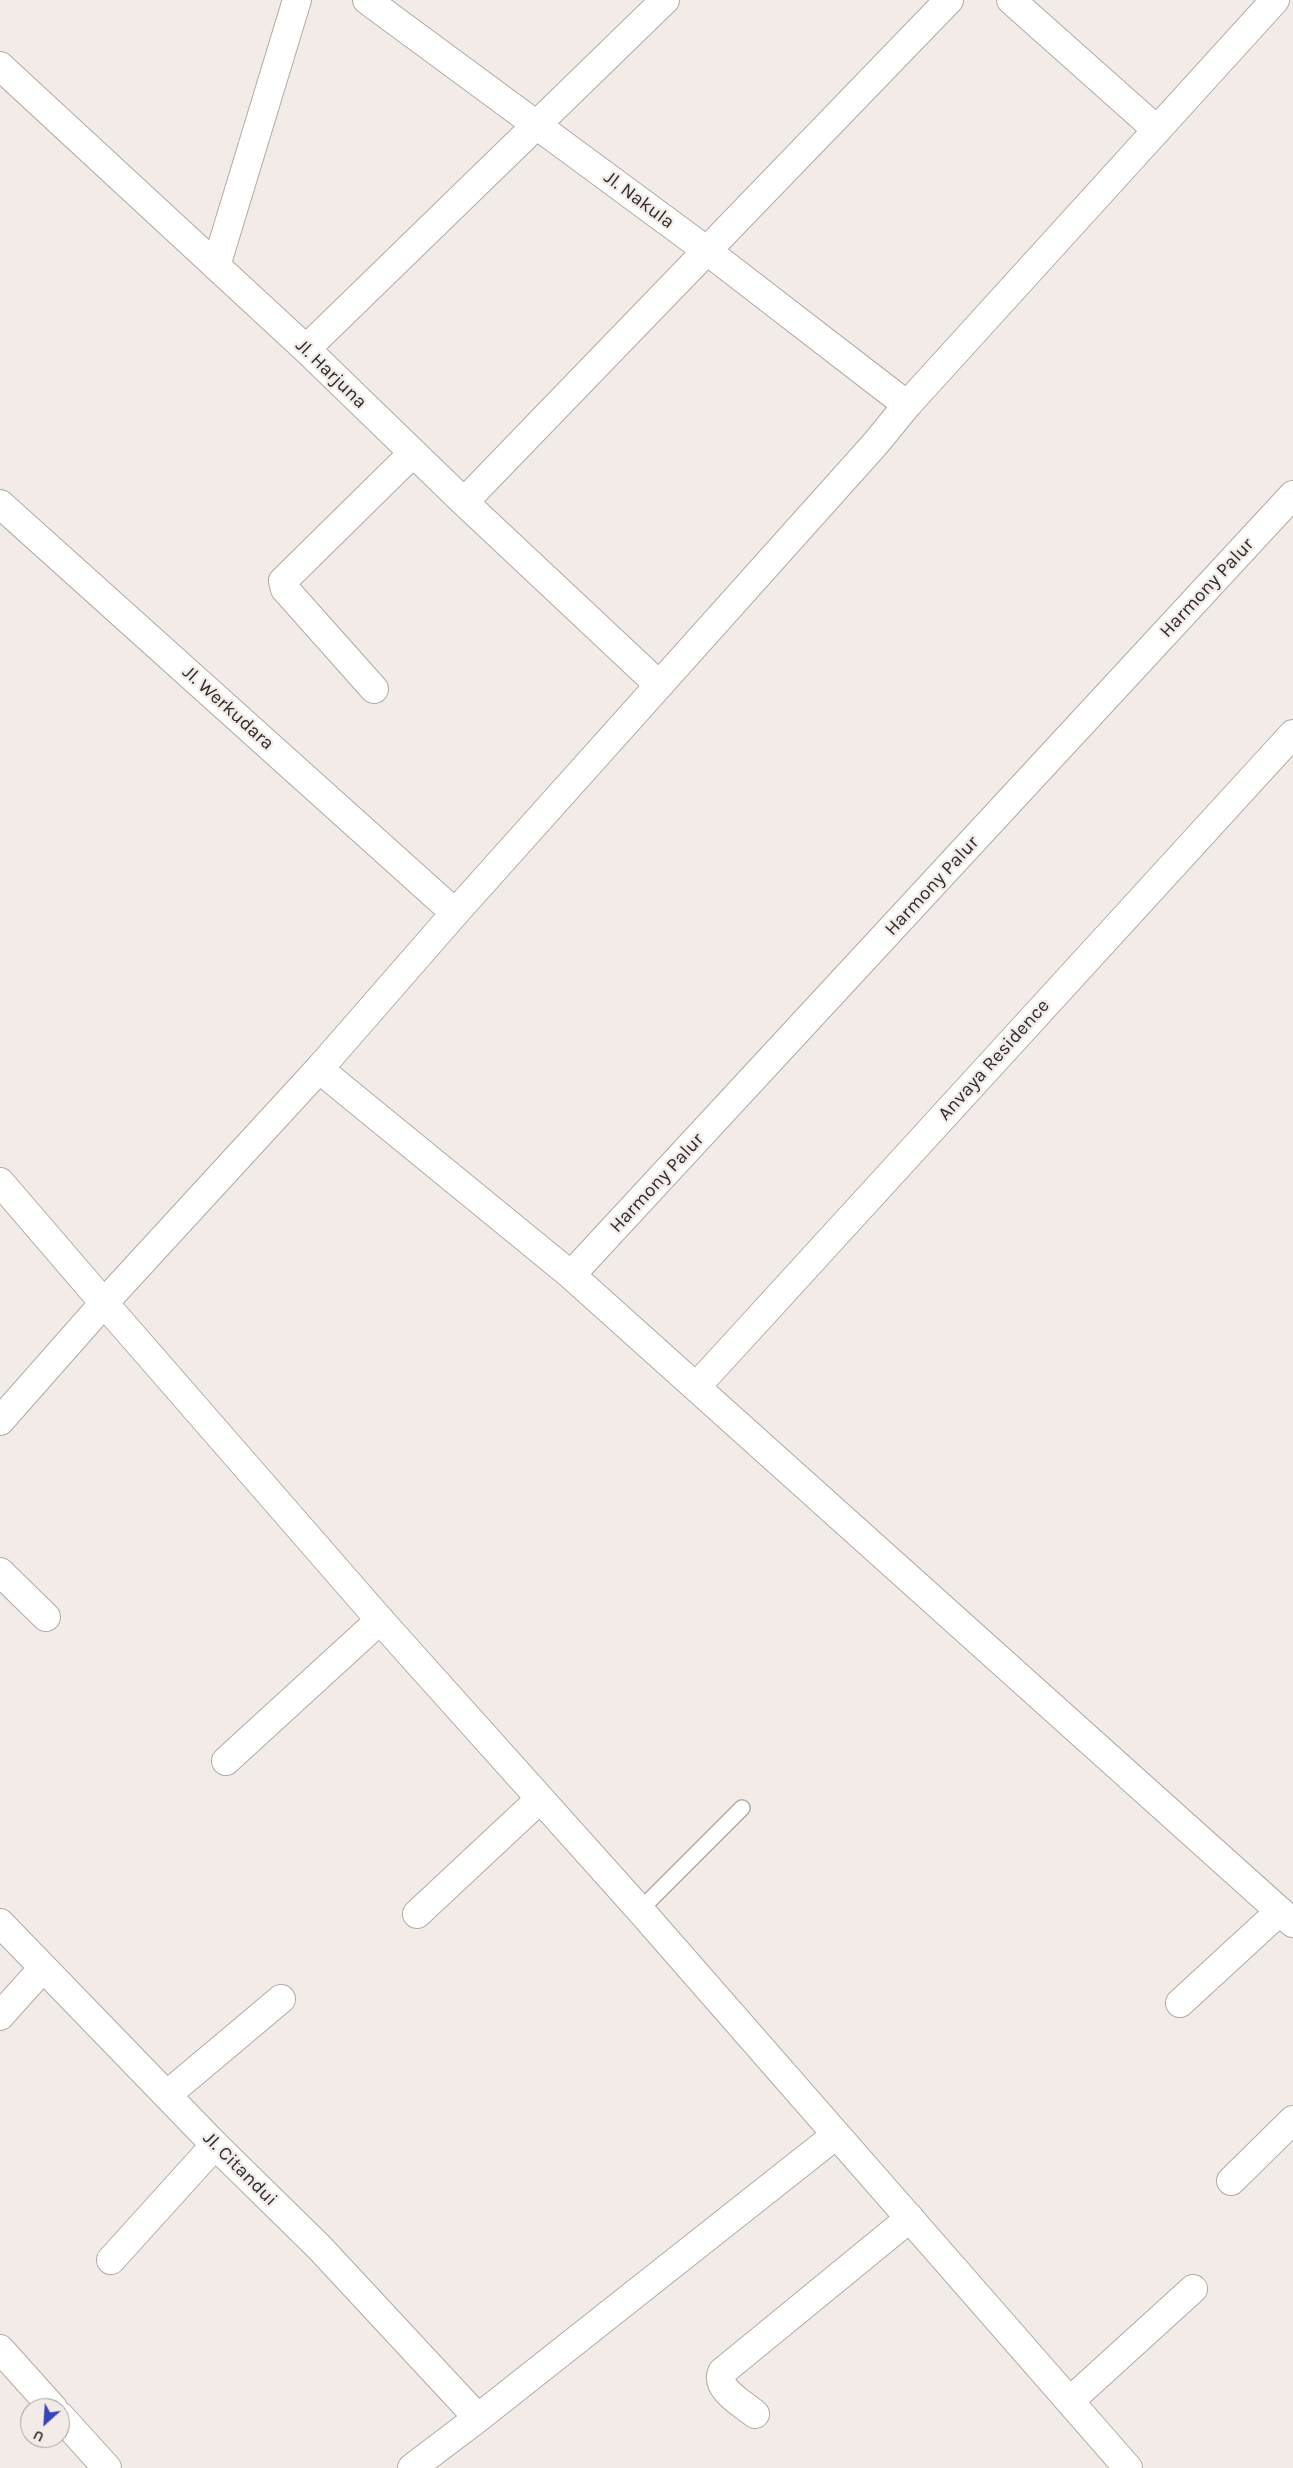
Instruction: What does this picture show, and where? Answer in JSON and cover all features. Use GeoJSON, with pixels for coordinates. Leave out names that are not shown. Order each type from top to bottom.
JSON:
{"type":"FeatureCollection","features":[{"type":"Feature","properties":{"kind":"street"},"geometry":{"type":"LineString","coordinates":[[216,266],[297,0]]}},
{"type":"Feature","properties":{"kind":"street"},"geometry":{"type":"LineString","coordinates":[[306,349],[665,0]]}},
{"type":"Feature","properties":{"kind":"street"},"geometry":{"type":"LineString","coordinates":[[464,502],[949,0]]}},
{"type":"Feature","properties":{"kind":"street"},"geometry":{"type":"LineString","coordinates":[[1011,0],[1157,130]]}},
{"type":"Feature","properties":{"kind":"street"},"geometry":{"type":"LineString","coordinates":[[0,1421],[104,1303],[319,1069],[455,913],[876,443],[907,405],[1274,0]]}},
{"type":"Feature","properties":{"kind":"street","name":"Jl. Nakula"},"geometry":{"type":"LineString","coordinates":[[375,2],[706,250],[907,405]]}},
{"type":"Feature","properties":{"kind":"street","name":"Jl. Harjuna"},"geometry":{"type":"LineString","coordinates":[[0,66],[306,349],[464,502],[659,685]]}},
{"type":"Feature","properties":{"kind":"street"},"geometry":{"type":"LineString","coordinates":[[374,689],[285,590],[282,581],[413,453]]}},
{"type":"Feature","properties":{"kind":"street","name":"Harmony Palur"},"geometry":{"type":"LineString","coordinates":[[571,1276],[1293,495]]}},
{"type":"Feature","properties":{"kind":"street","name":"Jl. Werkudara"},"geometry":{"type":"LineString","coordinates":[[0,504],[455,913]]}},
{"type":"Feature","properties":{"kind":"street","name":"Anvaya Residence"},"geometry":{"type":"LineString","coordinates":[[696,1387],[1293,734]]}},
{"type":"Feature","properties":{"kind":"street"},"geometry":{"type":"LineString","coordinates":[[319,1069],[571,1276],[1286,1917],[1180,2003]]}},
{"type":"Feature","properties":{"kind":"street"},"geometry":{"type":"LineString","coordinates":[[0,1182],[380,1620],[539,1800],[640,1910],[1071,2400],[1128,2468]]}},
{"type":"Feature","properties":{"kind":"street"},"geometry":{"type":"LineString","coordinates":[[0,1572],[46,1617]]}},
{"type":"Feature","properties":{"kind":"street"},"geometry":{"type":"LineString","coordinates":[[226,1761],[380,1620]]}},
{"type":"Feature","properties":{"kind":"street"},"geometry":{"type":"LineString","coordinates":[[417,1914],[539,1800]]}},
{"type":"Feature","properties":{"kind":"street","name":"Jl. Citandui"},"geometry":{"type":"LineString","coordinates":[[0,1923],[319,2248],[478,2418]]}},
{"type":"Feature","properties":{"kind":"street"},"geometry":{"type":"LineString","coordinates":[[0,2016],[43,1968]]}},
{"type":"Feature","properties":{"kind":"street"},"geometry":{"type":"LineString","coordinates":[[168,2094],[281,1999]]}},
{"type":"Feature","properties":{"kind":"street"},"geometry":{"type":"LineString","coordinates":[[1231,2181],[1293,2120]]}},
{"type":"Feature","properties":{"kind":"street"},"geometry":{"type":"LineString","coordinates":[[412,2468],[478,2418],[836,2134]]}},
{"type":"Feature","properties":{"kind":"street"},"geometry":{"type":"LineString","coordinates":[[111,2260],[216,2145]]}},
{"type":"Feature","properties":{"kind":"street"},"geometry":{"type":"LineString","coordinates":[[755,2414],[722,2386],[720,2379],[722,2372],[910,2218]]}},
{"type":"Feature","properties":{"kind":"street"},"geometry":{"type":"LineString","coordinates":[[1071,2400],[1193,2289]]}},
{"type":"Feature","properties":{"kind":"street"},"geometry":{"type":"LineString","coordinates":[[0,2349],[44,2398]]}},
{"type":"Feature","properties":{"kind":"street"},"geometry":{"type":"LineString","coordinates":[[70,2427],[107,2468]]}},
{"type":"Feature","properties":{"kind":"lane"},"geometry":{"type":"LineString","coordinates":[[640,1910],[742,1808]]}}]}
